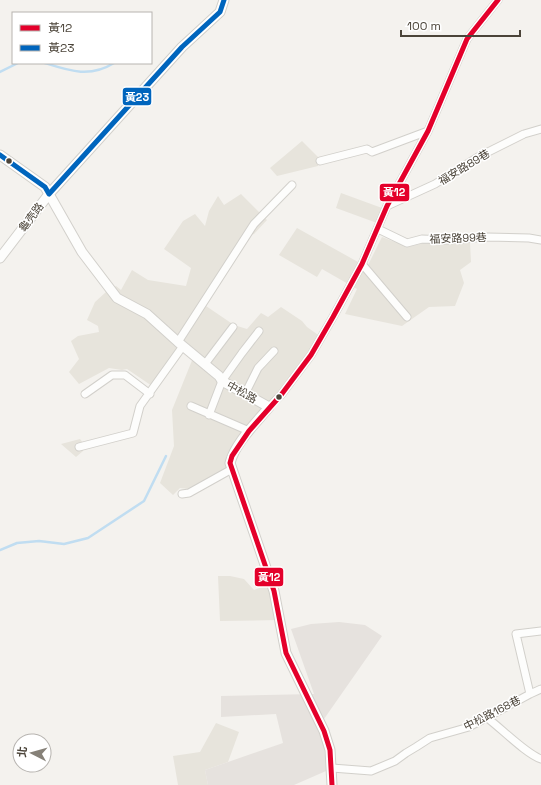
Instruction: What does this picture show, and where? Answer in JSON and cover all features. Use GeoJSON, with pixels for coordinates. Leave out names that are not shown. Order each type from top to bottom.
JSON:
{"type":"FeatureCollection","features":[{"type":"Feature","properties":{"kind":"street","name":"龜壳路"},"geometry":{"type":"LineString","coordinates":[[0,258],[49,194],[182,47],[220,12],[224,0]]}},
{"type":"Feature","properties":{"kind":"street"},"geometry":{"type":"LineString","coordinates":[[269,407],[311,355],[334,317],[362,264],[387,206],[428,131],[467,40],[498,0]]}},
{"type":"Feature","properties":{"kind":"street","name":"福安路89巷"},"geometry":{"type":"LineString","coordinates":[[387,206],[435,184],[478,157],[524,134],[541,128]]}},
{"type":"Feature","properties":{"kind":"street"},"geometry":{"type":"LineString","coordinates":[[320,162],[367,149],[372,152],[428,131]]}},
{"type":"Feature","properties":{"kind":"street","name":"中松路"},"geometry":{"type":"LineString","coordinates":[[0,155],[45,187],[82,252],[117,298],[147,314],[205,364],[222,381],[269,407],[249,431],[232,456],[230,463],[232,469]]}},
{"type":"Feature","properties":{"kind":"street"},"geometry":{"type":"LineString","coordinates":[[79,447],[133,433],[140,406],[150,394],[254,224],[292,185]]}},
{"type":"Feature","properties":{"kind":"street","name":"福安路99巷"},"geometry":{"type":"LineString","coordinates":[[378,229],[407,243],[422,239],[447,240],[487,236],[541,240]]}},
{"type":"Feature","properties":{"kind":"street"},"geometry":{"type":"LineString","coordinates":[[362,264],[407,317]]}},
{"type":"Feature","properties":{"kind":"street"},"geometry":{"type":"LineString","coordinates":[[205,364],[233,327]]}},
{"type":"Feature","properties":{"kind":"street"},"geometry":{"type":"LineString","coordinates":[[209,415],[222,381],[259,331]]}},
{"type":"Feature","properties":{"kind":"street"},"geometry":{"type":"LineString","coordinates":[[245,394],[258,368],[274,351]]}},
{"type":"Feature","properties":{"kind":"street"},"geometry":{"type":"LineString","coordinates":[[85,394],[112,375],[125,374],[150,394]]}},
{"type":"Feature","properties":{"kind":"street"},"geometry":{"type":"LineString","coordinates":[[191,406],[249,431]]}},
{"type":"Feature","properties":{"kind":"street"},"geometry":{"type":"LineString","coordinates":[[182,494],[188,493],[232,469],[274,591],[286,653],[324,731],[330,750],[332,785]]}},
{"type":"Feature","properties":{"kind":"street","name":"中松路168巷"},"geometry":{"type":"LineString","coordinates":[[332,768],[371,771],[395,762],[406,753],[430,738],[469,727],[530,694],[516,634],[539,632]]}},
{"type":"Feature","properties":{"kind":"street"},"geometry":{"type":"LineString","coordinates":[[530,694],[541,689]]}},
{"type":"Feature","properties":{"kind":"street"},"geometry":{"type":"LineString","coordinates":[[486,717],[525,750],[541,759]]}},
{"type":"Feature","properties":{"kind":"shaded area"},"geometry":{"type":"Polygon","coordinates":[[[302,141],[320,159],[318,166],[277,176],[270,168],[302,141]]]}},
{"type":"Feature","properties":{"kind":"shaded area"},"geometry":{"type":"Polygon","coordinates":[[[341,193],[382,208],[377,223],[336,208],[341,193]]]}},
{"type":"Feature","properties":{"kind":"shaded area"},"geometry":{"type":"Polygon","coordinates":[[[241,194],[267,220],[254,234],[245,236],[206,306],[234,325],[247,329],[261,313],[268,317],[281,307],[302,321],[307,327],[321,337],[229,452],[226,457],[231,473],[198,490],[180,488],[173,495],[160,483],[174,446],[172,410],[193,358],[178,348],[152,386],[127,369],[122,370],[109,368],[79,384],[69,372],[79,359],[71,341],[78,336],[99,332],[98,326],[87,320],[95,302],[106,292],[116,286],[121,290],[132,270],[148,280],[186,286],[191,268],[164,249],[183,221],[195,214],[205,226],[209,211],[218,196],[224,205],[241,194]]]}},
{"type":"Feature","properties":{"kind":"shaded area"},"geometry":{"type":"Polygon","coordinates":[[[297,228],[367,267],[382,237],[408,247],[432,241],[470,243],[471,262],[460,270],[464,283],[455,306],[429,307],[402,326],[345,314],[357,289],[322,269],[317,277],[279,255],[297,228]]]}},
{"type":"Feature","properties":{"kind":"shaded area"},"geometry":{"type":"Polygon","coordinates":[[[80,439],[83,443],[83,451],[76,457],[61,444],[80,439]]]}},
{"type":"Feature","properties":{"kind":"shaded area"},"geometry":{"type":"Polygon","coordinates":[[[218,576],[230,576],[244,579],[254,590],[270,584],[278,620],[220,621],[218,576]]]}},
{"type":"Feature","properties":{"kind":"shaded area"},"geometry":{"type":"Polygon","coordinates":[[[339,622],[365,625],[382,636],[317,729],[324,742],[326,771],[294,785],[208,785],[205,770],[283,743],[276,714],[221,717],[221,696],[314,694],[291,629],[311,624],[339,622]]]}},
{"type":"Feature","properties":{"kind":"shaded area"},"geometry":{"type":"Polygon","coordinates":[[[216,723],[239,732],[228,762],[205,770],[208,785],[178,785],[173,756],[200,752],[216,723]]]}},
{"type":"Feature","properties":{"kind":"waterway"},"geometry":{"type":"LineString","coordinates":[[0,72],[16,64]]}},
{"type":"Feature","properties":{"kind":"waterway"},"geometry":{"type":"LineString","coordinates":[[49,64],[80,72],[97,70],[112,64]]}},
{"type":"Feature","properties":{"kind":"waterway"},"geometry":{"type":"LineString","coordinates":[[0,550],[17,543],[39,541],[64,544],[88,538],[144,501],[166,456]]}},
{"type":"Feature","properties":{"kind":"transit line","name":"黃23"},"geometry":{"type":"LineString","coordinates":[[49,194],[182,47],[220,12],[224,0]]}},
{"type":"Feature","properties":{"kind":"transit line","name":"黃12"},"geometry":{"type":"LineString","coordinates":[[332,785],[330,750],[324,731],[286,653],[274,591],[230,463],[232,456],[249,431],[281,395],[311,355],[333,317],[362,264],[387,206],[428,131],[467,39],[498,0]]}},
{"type":"Feature","properties":{"kind":"transit line","name":"黃23"},"geometry":{"type":"LineString","coordinates":[[0,155],[45,187],[49,194]]}}]}
